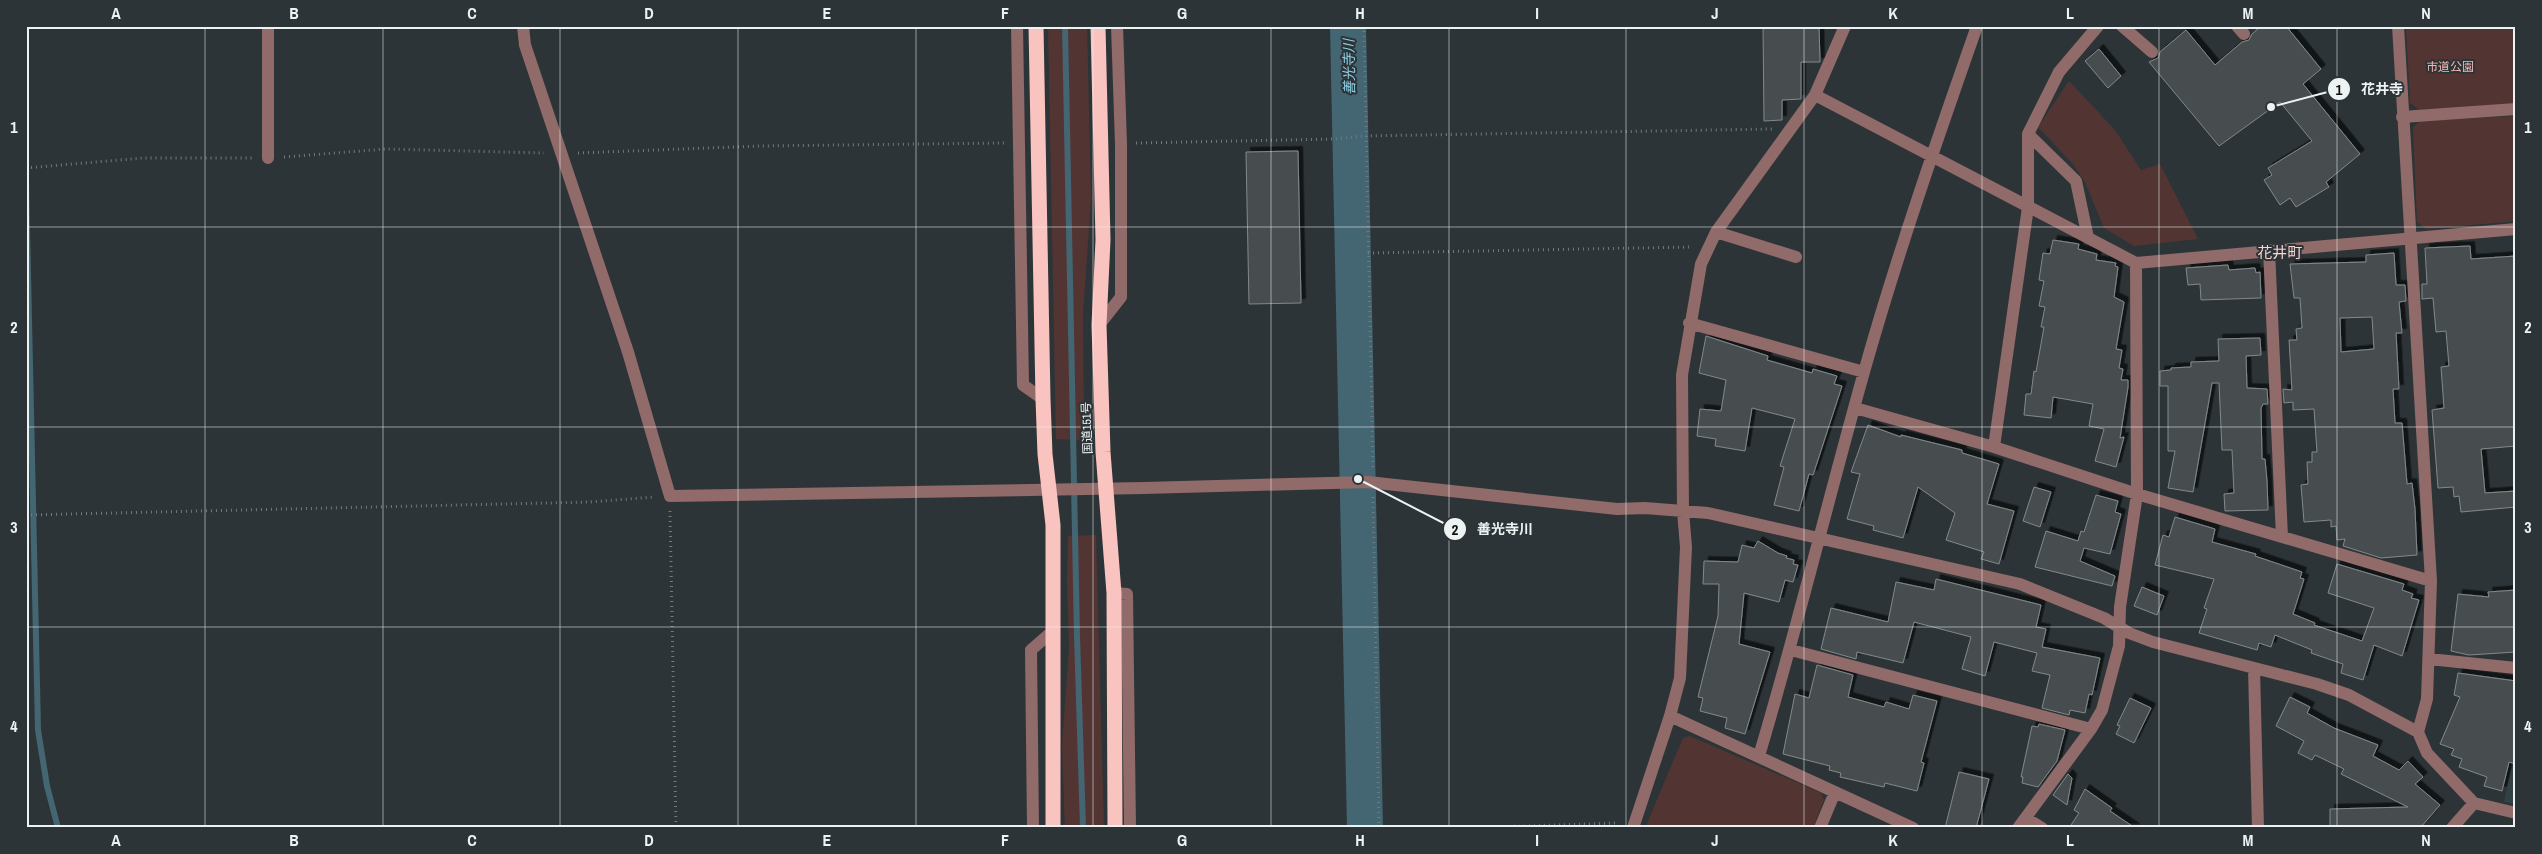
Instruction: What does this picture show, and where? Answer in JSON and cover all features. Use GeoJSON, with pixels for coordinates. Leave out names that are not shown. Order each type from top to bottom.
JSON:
{"type":"FeatureCollection","features":[{"type":"Feature","properties":{"kind":"highway"},"geometry":{"type":"LineString","coordinates":[[1036,26],[1043,399],[1052,525],[1054,630],[1052,699],[1053,828]]}},
{"type":"Feature","properties":{"kind":"highway","name":"国道151号"},"geometry":{"type":"LineString","coordinates":[[1098,26],[1103,240],[1099,325],[1106,488],[1114,593],[1115,828]]}},
{"type":"Feature","properties":{"kind":"street"},"geometry":{"type":"LineString","coordinates":[[268,26],[268,158]]}},
{"type":"Feature","properties":{"kind":"street"},"geometry":{"type":"LineString","coordinates":[[523,26],[526,45],[628,352],[670,496],[1371,482],[1617,509],[1708,513],[2020,584],[2104,618],[2153,642],[2349,695],[2418,732],[2428,753],[2474,803],[2516,813]]}},
{"type":"Feature","properties":{"kind":"street"},"geometry":{"type":"LineString","coordinates":[[1017,26],[1023,385],[1043,399]]}},
{"type":"Feature","properties":{"kind":"street"},"geometry":{"type":"LineString","coordinates":[[1099,325],[1121,297],[1121,144],[1117,26]]}},
{"type":"Feature","properties":{"kind":"street"},"geometry":{"type":"LineString","coordinates":[[1634,825],[1670,716],[1680,678],[1684,629],[1686,547],[1683,511],[1682,375],[1689,323],[1701,264],[1716,232],[1816,96],[1845,26]]}},
{"type":"Feature","properties":{"kind":"street"},"geometry":{"type":"LineString","coordinates":[[1759,756],[1790,650],[1818,539],[1856,408],[1864,372],[1931,157],[1977,26]]}},
{"type":"Feature","properties":{"kind":"street"},"geometry":{"type":"LineString","coordinates":[[1994,447],[2028,207],[2028,134],[2058,72],[2098,26]]}},
{"type":"Feature","properties":{"kind":"street"},"geometry":{"type":"LineString","coordinates":[[2122,26],[2152,52]]}},
{"type":"Feature","properties":{"kind":"street"},"geometry":{"type":"LineString","coordinates":[[2398,26],[2409,239],[2431,581],[2427,699],[2418,732]]}},
{"type":"Feature","properties":{"kind":"street"},"geometry":{"type":"LineString","coordinates":[[1816,96],[2136,263],[2516,229]]}},
{"type":"Feature","properties":{"kind":"street"},"geometry":{"type":"LineString","coordinates":[[2402,117],[2516,109]]}},
{"type":"Feature","properties":{"kind":"street"},"geometry":{"type":"LineString","coordinates":[[2028,134],[2076,181],[2088,238]]}},
{"type":"Feature","properties":{"kind":"street"},"geometry":{"type":"LineString","coordinates":[[1716,232],[1796,257]]}},
{"type":"Feature","properties":{"kind":"street"},"geometry":{"type":"LineString","coordinates":[[2269,250],[2282,537]]}},
{"type":"Feature","properties":{"kind":"street"},"geometry":{"type":"LineString","coordinates":[[2042,828],[2022,823],[2102,710],[2119,646],[2120,607],[2137,494],[2136,263]]}},
{"type":"Feature","properties":{"kind":"street"},"geometry":{"type":"LineString","coordinates":[[1689,323],[1864,372]]}},
{"type":"Feature","properties":{"kind":"street"},"geometry":{"type":"LineString","coordinates":[[1856,408],[1994,447],[2137,494],[2431,581]]}},
{"type":"Feature","properties":{"kind":"street"},"geometry":{"type":"LineString","coordinates":[[1114,593],[1127,594],[1130,828]]}},
{"type":"Feature","properties":{"kind":"street"},"geometry":{"type":"LineString","coordinates":[[1033,828],[1031,650],[1054,630]]}},
{"type":"Feature","properties":{"kind":"street"},"geometry":{"type":"LineString","coordinates":[[1790,650],[2091,728]]}},
{"type":"Feature","properties":{"kind":"street"},"geometry":{"type":"LineString","coordinates":[[2429,659],[2516,668]]}},
{"type":"Feature","properties":{"kind":"street"},"geometry":{"type":"LineString","coordinates":[[2254,668],[2258,828]]}},
{"type":"Feature","properties":{"kind":"street"},"geometry":{"type":"LineString","coordinates":[[1670,716],[1914,828]]}},
{"type":"Feature","properties":{"kind":"street"},"geometry":{"type":"LineString","coordinates":[[1820,828],[1835,792]]}},
{"type":"Feature","properties":{"kind":"street"},"geometry":{"type":"LineString","coordinates":[[2452,828],[2474,803]]}},
{"type":"Feature","properties":{"kind":"path"},"geometry":{"type":"LineString","coordinates":[[1357,828],[1376,828],[1364,26]]}},
{"type":"Feature","properties":{"kind":"path"},"geometry":{"type":"LineString","coordinates":[[1121,144],[1362,136],[1791,128]]}},
{"type":"Feature","properties":{"kind":"path"},"geometry":{"type":"LineString","coordinates":[[26,168],[143,158],[268,158],[386,149],[562,153],[760,146],[1020,143]]}},
{"type":"Feature","properties":{"kind":"path"},"geometry":{"type":"LineString","coordinates":[[1368,253],[1708,246]]}},
{"type":"Feature","properties":{"kind":"path"},"geometry":{"type":"LineString","coordinates":[[27,515],[590,502],[670,496],[676,828]]}},
{"type":"Feature","properties":{"kind":"path"},"geometry":{"type":"LineString","coordinates":[[1464,828],[1634,825]]}},
{"type":"Feature","properties":{"kind":"shaded area"},"geometry":{"type":"Polygon","coordinates":[[[2516,743],[2516,804],[2504,802],[2516,743]]]}},
{"type":"Feature","properties":{"kind":"green space"},"geometry":{"type":"Polygon","coordinates":[[[1048,26],[1087,26],[1091,198],[1083,314],[1084,440],[1056,439],[1048,26]]]}},
{"type":"Feature","properties":{"kind":"green space","name":"市道公園"},"geometry":{"type":"Polygon","coordinates":[[[2406,26],[2516,26],[2516,104],[2420,110],[2410,103],[2406,26]]]}},
{"type":"Feature","properties":{"kind":"green space"},"geometry":{"type":"Polygon","coordinates":[[[2069,81],[2115,130],[2141,170],[2160,164],[2198,239],[2134,246],[2104,228],[2085,182],[2073,164],[2038,127],[2069,81]]]}},
{"type":"Feature","properties":{"kind":"green space"},"geometry":{"type":"Polygon","coordinates":[[[2516,116],[2516,221],[2426,229],[2417,222],[2413,127],[2420,121],[2516,116]]]}},
{"type":"Feature","properties":{"kind":"green space"},"geometry":{"type":"Polygon","coordinates":[[[1096,535],[1104,828],[1065,828],[1062,746],[1069,647],[1068,536],[1096,535]]]}},
{"type":"Feature","properties":{"kind":"green space"},"geometry":{"type":"Polygon","coordinates":[[[1690,736],[1821,793],[1824,800],[1813,828],[1645,828],[1683,738],[1690,736]]]}},
{"type":"Feature","properties":{"kind":"building"},"geometry":{"type":"Polygon","coordinates":[[[1763,26],[1819,26],[1820,62],[1801,62],[1801,99],[1782,100],[1782,120],[1764,121],[1763,26]]]}},
{"type":"Feature","properties":{"kind":"building"},"geometry":{"type":"Polygon","coordinates":[[[2261,26],[2286,26],[2321,69],[2303,84],[2360,154],[2326,182],[2329,187],[2296,207],[2290,198],[2280,205],[2264,180],[2272,175],[2268,168],[2312,141],[2280,102],[2219,146],[2149,62],[2158,58],[2160,52],[2186,30],[2215,65],[2242,42],[2249,40],[2252,34],[2261,26]]]}},
{"type":"Feature","properties":{"kind":"building"},"geometry":{"type":"Polygon","coordinates":[[[2099,49],[2121,76],[2108,88],[2085,61],[2099,49]]]}},
{"type":"Feature","properties":{"kind":"building"},"geometry":{"type":"Polygon","coordinates":[[[1298,151],[1301,303],[1249,304],[1246,152],[1298,151]]]}},
{"type":"Feature","properties":{"kind":"building"},"geometry":{"type":"Polygon","coordinates":[[[2053,240],[2079,244],[2078,249],[2097,254],[2096,260],[2116,263],[2115,266],[2118,267],[2114,297],[2124,302],[2116,349],[2122,350],[2119,368],[2123,369],[2121,380],[2128,380],[2128,387],[2120,438],[2124,437],[2116,467],[2095,461],[2104,429],[2089,426],[2093,404],[2053,397],[2051,418],[2024,415],[2026,394],[2031,394],[2044,327],[2041,327],[2045,307],[2039,306],[2044,281],[2039,280],[2043,253],[2050,254],[2053,240]]]}},
{"type":"Feature","properties":{"kind":"building"},"geometry":{"type":"Polygon","coordinates":[[[2470,246],[2471,259],[2516,256],[2516,446],[2481,449],[2485,493],[2516,491],[2516,507],[2461,512],[2459,496],[2454,497],[2453,487],[2438,488],[2432,410],[2444,408],[2441,367],[2449,366],[2446,331],[2436,332],[2433,298],[2422,299],[2422,284],[2427,284],[2425,248],[2470,246]]]}},
{"type":"Feature","properties":{"kind":"building"},"geometry":{"type":"Polygon","coordinates":[[[2394,253],[2396,285],[2405,285],[2406,301],[2399,302],[2402,333],[2396,333],[2399,389],[2393,389],[2395,423],[2402,423],[2407,484],[2412,483],[2417,555],[2381,558],[2343,546],[2345,539],[2337,540],[2336,526],[2331,527],[2331,520],[2304,522],[2301,485],[2308,484],[2307,462],[2312,462],[2312,452],[2317,452],[2314,409],[2293,410],[2293,402],[2284,403],[2283,389],[2292,390],[2289,340],[2297,340],[2296,329],[2302,328],[2300,298],[2294,298],[2290,264],[2366,262],[2366,255],[2394,253]],[[2372,317],[2340,318],[2341,352],[2374,349],[2372,317]]]}},
{"type":"Feature","properties":{"kind":"building"},"geometry":{"type":"Polygon","coordinates":[[[2228,265],[2229,270],[2255,268],[2256,273],[2260,272],[2261,298],[2201,300],[2200,284],[2188,285],[2186,268],[2228,265]]]}},
{"type":"Feature","properties":{"kind":"building"},"geometry":{"type":"Polygon","coordinates":[[[1706,336],[1768,356],[1767,360],[1812,373],[1813,369],[1837,376],[1834,384],[1842,386],[1813,475],[1809,474],[1799,511],[1774,505],[1784,467],[1780,466],[1795,419],[1752,408],[1745,451],[1715,446],[1716,439],[1697,436],[1700,409],[1721,411],[1726,380],[1699,373],[1706,336]]]}},
{"type":"Feature","properties":{"kind":"building"},"geometry":{"type":"Polygon","coordinates":[[[2260,338],[2261,355],[2246,356],[2247,388],[2267,389],[2268,404],[2263,404],[2261,408],[2262,459],[2265,459],[2268,510],[2225,511],[2224,494],[2234,493],[2232,450],[2222,450],[2219,383],[2212,383],[2193,492],[2168,488],[2175,451],[2168,451],[2168,386],[2160,386],[2160,371],[2171,370],[2171,368],[2191,367],[2191,362],[2219,361],[2218,339],[2260,338]]]}},
{"type":"Feature","properties":{"kind":"building"},"geometry":{"type":"Polygon","coordinates":[[[1868,425],[1901,437],[1901,435],[1962,450],[1962,453],[1999,464],[1987,504],[2014,511],[1999,564],[1981,559],[1984,552],[1946,540],[1955,513],[1918,487],[1903,538],[1873,530],[1874,526],[1847,519],[1860,474],[1851,472],[1868,425]]]}},
{"type":"Feature","properties":{"kind":"building"},"geometry":{"type":"Polygon","coordinates":[[[2034,487],[2051,492],[2040,527],[2023,521],[2034,487]]]}},
{"type":"Feature","properties":{"kind":"building"},"geometry":{"type":"Polygon","coordinates":[[[2096,495],[2118,501],[2115,512],[2121,514],[2110,554],[2084,548],[2080,561],[2115,576],[2112,586],[2035,567],[2046,531],[2078,541],[2081,531],[2084,532],[2096,495]]]}},
{"type":"Feature","properties":{"kind":"building"},"geometry":{"type":"Polygon","coordinates":[[[2175,517],[2215,529],[2212,542],[2256,554],[2255,556],[2302,572],[2300,578],[2304,579],[2293,614],[2315,623],[2314,625],[2362,641],[2374,608],[2328,593],[2337,564],[2404,584],[2402,590],[2413,594],[2411,598],[2419,600],[2402,656],[2374,645],[2363,680],[2341,673],[2343,664],[2311,653],[2312,650],[2275,635],[2271,647],[2259,643],[2257,650],[2199,633],[2207,609],[2204,608],[2214,579],[2155,565],[2163,535],[2169,537],[2175,517]]]}},
{"type":"Feature","properties":{"kind":"building"},"geometry":{"type":"Polygon","coordinates":[[[1758,541],[1787,556],[1786,558],[1794,560],[1793,564],[1798,565],[1793,582],[1785,580],[1779,602],[1744,593],[1739,644],[1770,652],[1745,734],[1725,728],[1727,718],[1700,711],[1703,698],[1698,697],[1718,616],[1719,584],[1703,584],[1704,561],[1738,562],[1742,545],[1754,548],[1758,541]]]}},
{"type":"Feature","properties":{"kind":"building"},"geometry":{"type":"Polygon","coordinates":[[[1936,579],[2041,605],[2036,627],[2046,629],[2042,647],[2100,658],[2092,695],[2089,694],[2085,713],[2070,710],[2069,715],[2042,708],[2050,675],[2032,671],[2037,653],[1994,642],[1985,676],[1962,669],[1971,637],[1914,622],[1903,663],[1857,652],[1856,659],[1821,649],[1831,608],[1888,622],[1896,582],[1934,590],[1936,579]]]}},
{"type":"Feature","properties":{"kind":"building"},"geometry":{"type":"Polygon","coordinates":[[[2142,587],[2164,596],[2157,615],[2134,606],[2142,587]]]}},
{"type":"Feature","properties":{"kind":"building"},"geometry":{"type":"Polygon","coordinates":[[[2516,590],[2516,652],[2469,655],[2451,651],[2458,594],[2489,597],[2488,592],[2516,590]]]}},
{"type":"Feature","properties":{"kind":"building"},"geometry":{"type":"Polygon","coordinates":[[[1817,665],[1853,675],[1848,697],[1884,707],[1886,702],[1909,709],[1913,695],[1937,701],[1921,762],[1924,763],[1917,791],[1885,783],[1884,787],[1840,777],[1841,773],[1829,770],[1830,766],[1783,754],[1795,694],[1809,698],[1817,665]]]}},
{"type":"Feature","properties":{"kind":"building"},"geometry":{"type":"Polygon","coordinates":[[[2458,673],[2516,681],[2516,764],[2509,762],[2502,791],[2484,786],[2487,777],[2459,767],[2462,759],[2451,755],[2454,749],[2440,744],[2460,697],[2454,695],[2458,673]]]}},
{"type":"Feature","properties":{"kind":"building"},"geometry":{"type":"Polygon","coordinates":[[[2290,697],[2310,707],[2307,713],[2334,728],[2378,745],[2373,756],[2399,770],[2408,761],[2423,777],[2415,784],[2440,805],[2420,828],[2330,828],[2330,809],[2408,807],[2341,774],[2344,769],[2315,755],[2312,760],[2298,753],[2304,741],[2276,726],[2290,697]]]}},
{"type":"Feature","properties":{"kind":"building"},"geometry":{"type":"Polygon","coordinates":[[[2130,698],[2151,708],[2134,743],[2116,734],[2120,726],[2117,725],[2130,698]]]}},
{"type":"Feature","properties":{"kind":"building"},"geometry":{"type":"Polygon","coordinates":[[[2039,724],[2065,730],[2057,761],[2038,787],[2022,783],[2023,777],[2021,777],[2032,726],[2038,727],[2039,724]]]}},
{"type":"Feature","properties":{"kind":"building"},"geometry":{"type":"Polygon","coordinates":[[[1959,772],[1989,779],[1976,828],[1945,828],[1959,772]]]}},
{"type":"Feature","properties":{"kind":"building"},"geometry":{"type":"Polygon","coordinates":[[[2068,774],[2072,778],[2067,805],[2053,795],[2068,774]]]}},
{"type":"Feature","properties":{"kind":"building"},"geometry":{"type":"Polygon","coordinates":[[[2085,789],[2112,808],[2110,811],[2135,828],[2069,828],[2079,813],[2074,810],[2085,789]]]}},
{"type":"Feature","properties":{"kind":"waterway"},"geometry":{"type":"LineString","coordinates":[[1065,26],[1077,636],[1083,828]]}},
{"type":"Feature","properties":{"kind":"waterway","name":"善光寺川"},"geometry":{"type":"LineString","coordinates":[[1348,26],[1365,828]]}},
{"type":"Feature","properties":{"kind":"waterway"},"geometry":{"type":"LineString","coordinates":[[26,182],[38,730],[47,786],[58,828]]}},
{"type":"Feature","properties":{"kind":"place","name":"花井寺"},"geometry":{"type":"Point","coordinates":[2271,107]}},
{"type":"Feature","properties":{"kind":"place","name":"善光寺川"},"geometry":{"type":"Point","coordinates":[1358,479]}},
{"type":"Feature","properties":{"kind":"district","name":"花井町"},"geometry":{"type":"Point","coordinates":[2280,252]}}]}
